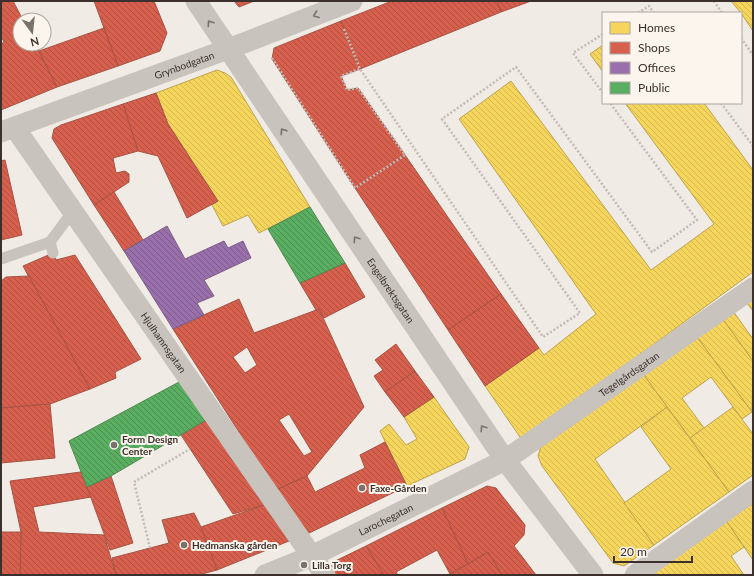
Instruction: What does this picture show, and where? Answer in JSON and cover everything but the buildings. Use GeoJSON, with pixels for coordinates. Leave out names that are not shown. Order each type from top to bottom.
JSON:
{"type":"FeatureCollection","features":[{"type":"Feature","properties":{"kind":"street","name":"Engelbrektsgatan"},"geometry":{"type":"LineString","coordinates":[[196,1],[505,460],[593,575]]}},
{"type":"Feature","properties":{"kind":"street","name":"Grynbodgatan"},"geometry":{"type":"LineString","coordinates":[[8,130],[228,50],[352,1]]}},
{"type":"Feature","properties":{"kind":"street","name":"Hjulhamnsgatan"},"geometry":{"type":"LineString","coordinates":[[8,130],[73,211],[311,565]]}},
{"type":"Feature","properties":{"kind":"street","name":"Tegelgårdsgatan"},"geometry":{"type":"LineString","coordinates":[[505,460],[753,288]]}},
{"type":"Feature","properties":{"kind":"street","name":"Larochegatan"},"geometry":{"type":"LineString","coordinates":[[266,575],[311,565],[505,460]]}},
{"type":"Feature","properties":{"kind":"street"},"geometry":{"type":"LineString","coordinates":[[635,575],[753,491]]}},
{"type":"Feature","properties":{"kind":"street"},"geometry":{"type":"LineString","coordinates":[[311,565],[325,575]]}},
{"type":"Feature","properties":{"kind":"lane"},"geometry":{"type":"LineString","coordinates":[[1,259],[52,247],[73,211]]}},
{"type":"Feature","properties":{"kind":"path"},"geometry":{"type":"LineString","coordinates":[[714,1],[721,12]]}},
{"type":"Feature","properties":{"kind":"path"},"geometry":{"type":"LineString","coordinates":[[640,12],[649,6],[653,12]]}},
{"type":"Feature","properties":{"kind":"path"},"geometry":{"type":"LineString","coordinates":[[343,28],[360,69],[543,336],[580,313],[442,119],[516,67],[652,252],[697,220],[611,104]]}},
{"type":"Feature","properties":{"kind":"path"},"geometry":{"type":"LineString","coordinates":[[602,35],[573,53],[602,92]]}},
{"type":"Feature","properties":{"kind":"path"},"geometry":{"type":"LineString","coordinates":[[742,39],[753,55]]}},
{"type":"Feature","properties":{"kind":"path"},"geometry":{"type":"LineString","coordinates":[[273,54],[272,59],[355,188],[405,155],[358,88],[347,90],[341,76],[360,69]]}},
{"type":"Feature","properties":{"kind":"path"},"geometry":{"type":"LineString","coordinates":[[722,104],[753,146]]}},
{"type":"Feature","properties":{"kind":"path"},"geometry":{"type":"LineString","coordinates":[[150,548],[134,482],[190,448]]}},
{"type":"Feature","properties":{"kind":"place","name":"Form Design Center"},"geometry":{"type":"Point","coordinates":[114,445]}},
{"type":"Feature","properties":{"kind":"place","name":"Faxe-Gården"},"geometry":{"type":"Point","coordinates":[362,488]}},
{"type":"Feature","properties":{"kind":"place","name":"Hedmanska gården"},"geometry":{"type":"Point","coordinates":[184,545]}},
{"type":"Feature","properties":{"kind":"place","name":"Lilla Torg"},"geometry":{"type":"Point","coordinates":[304,565]}}]}
